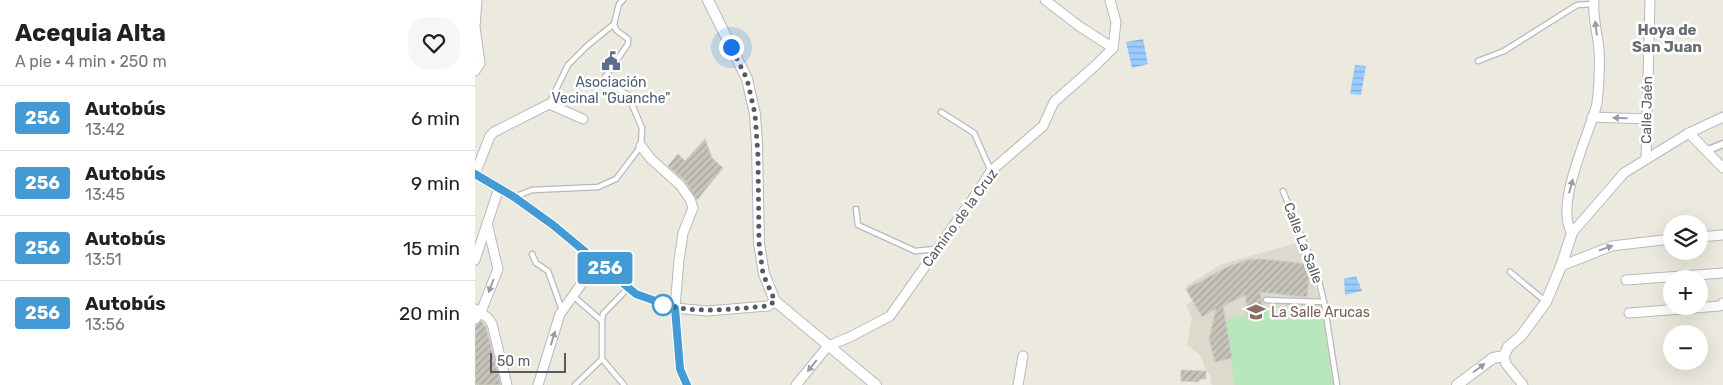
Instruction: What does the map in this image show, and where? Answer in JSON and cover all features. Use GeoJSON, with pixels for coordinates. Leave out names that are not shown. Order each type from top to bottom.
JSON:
{"type":"FeatureCollection","features":[{"type":"Feature","properties":{"kind":"street"},"geometry":{"type":"LineString","coordinates":[[475,71],[480,63],[475,27],[477,0]]}},
{"type":"Feature","properties":{"kind":"street"},"geometry":{"type":"LineString","coordinates":[[708,0],[747,79],[755,114],[759,243],[763,274],[775,301],[876,385]]}},
{"type":"Feature","properties":{"kind":"street"},"geometry":{"type":"LineString","coordinates":[[1045,0],[1113,48],[1116,22],[1110,0]]}},
{"type":"Feature","properties":{"kind":"street","name":"Calle Jaén"},"geometry":{"type":"LineString","coordinates":[[1646,159],[1650,0]]}},
{"type":"Feature","properties":{"kind":"street"},"geometry":{"type":"LineString","coordinates":[[1572,233],[1568,227],[1566,215],[1568,197],[1596,106],[1599,52],[1593,2]]}},
{"type":"Feature","properties":{"kind":"street","name":"Camino de la Cruz"},"geometry":{"type":"LineString","coordinates":[[828,346],[890,316],[979,190],[991,170],[1043,126],[1054,102],[1113,48]]}},
{"type":"Feature","properties":{"kind":"street"},"geometry":{"type":"LineString","coordinates":[[583,120],[549,104],[494,132],[490,136],[475,174],[514,197],[559,230],[628,288],[652,300],[675,308],[707,311],[768,306],[775,301]]}},
{"type":"Feature","properties":{"kind":"street"},"geometry":{"type":"LineString","coordinates":[[1592,117],[1647,119]]}},
{"type":"Feature","properties":{"kind":"street"},"geometry":{"type":"LineString","coordinates":[[1523,385],[1506,364],[1504,356],[1508,347],[1521,336],[1546,302],[1572,233],[1623,173],[1689,133],[1723,118]]}},
{"type":"Feature","properties":{"kind":"street"},"geometry":{"type":"LineString","coordinates":[[1689,133],[1723,168]]}},
{"type":"Feature","properties":{"kind":"street"},"geometry":{"type":"LineString","coordinates":[[1706,151],[1723,144]]}},
{"type":"Feature","properties":{"kind":"street"},"geometry":{"type":"LineString","coordinates":[[641,146],[651,159],[680,185],[690,199],[693,208],[683,233],[675,308],[680,369],[687,385]]}},
{"type":"Feature","properties":{"kind":"street"},"geometry":{"type":"LineString","coordinates":[[475,260],[499,188]]}},
{"type":"Feature","properties":{"kind":"street"},"geometry":{"type":"LineString","coordinates":[[487,223],[498,268],[477,313],[492,324],[507,385]]}},
{"type":"Feature","properties":{"kind":"street"},"geometry":{"type":"LineString","coordinates":[[1708,237],[1723,236]]}},
{"type":"Feature","properties":{"kind":"street"},"geometry":{"type":"LineString","coordinates":[[1561,266],[1612,246],[1663,241]]}},
{"type":"Feature","properties":{"kind":"street"},"geometry":{"type":"LineString","coordinates":[[538,385],[562,311],[597,262]]}},
{"type":"Feature","properties":{"kind":"street"},"geometry":{"type":"LineString","coordinates":[[1626,280],[1723,273]]}},
{"type":"Feature","properties":{"kind":"street"},"geometry":{"type":"LineString","coordinates":[[1629,313],[1720,306],[1723,303]]}},
{"type":"Feature","properties":{"kind":"street"},"geometry":{"type":"LineString","coordinates":[[796,385],[828,346]]}},
{"type":"Feature","properties":{"kind":"street"},"geometry":{"type":"LineString","coordinates":[[1018,385],[1023,356]]}},
{"type":"Feature","properties":{"kind":"street"},"geometry":{"type":"LineString","coordinates":[[1457,385],[1493,358],[1504,356]]}},
{"type":"Feature","properties":{"kind":"lane"},"geometry":{"type":"LineString","coordinates":[[514,197],[532,190],[597,187],[616,179],[641,146],[642,128],[628,95],[606,82],[605,77],[629,44],[629,39],[616,30],[614,24],[619,4],[623,0]]}},
{"type":"Feature","properties":{"kind":"lane"},"geometry":{"type":"LineString","coordinates":[[1478,61],[1505,51],[1577,5],[1593,2]]}},
{"type":"Feature","properties":{"kind":"lane"},"geometry":{"type":"LineString","coordinates":[[549,104],[568,65],[587,46],[614,24]]}},
{"type":"Feature","properties":{"kind":"lane"},"geometry":{"type":"LineString","coordinates":[[941,112],[974,134],[991,170]]}},
{"type":"Feature","properties":{"kind":"lane","name":"Calle La Salle"},"geometry":{"type":"LineString","coordinates":[[1283,191],[1318,277],[1324,302],[1337,385]]}},
{"type":"Feature","properties":{"kind":"lane"},"geometry":{"type":"LineString","coordinates":[[856,209],[858,225],[915,251],[937,249]]}},
{"type":"Feature","properties":{"kind":"lane"},"geometry":{"type":"LineString","coordinates":[[532,254],[536,263],[548,271],[562,311]]}},
{"type":"Feature","properties":{"kind":"lane"},"geometry":{"type":"LineString","coordinates":[[1510,272],[1546,302]]}},
{"type":"Feature","properties":{"kind":"lane"},"geometry":{"type":"LineString","coordinates":[[624,385],[602,359],[601,321],[603,314],[628,288]]}},
{"type":"Feature","properties":{"kind":"lane"},"geometry":{"type":"LineString","coordinates":[[573,296],[601,321]]}},
{"type":"Feature","properties":{"kind":"lane"},"geometry":{"type":"LineString","coordinates":[[1266,300],[1324,302]]}},
{"type":"Feature","properties":{"kind":"lane"},"geometry":{"type":"LineString","coordinates":[[575,385],[602,359]]}},
{"type":"Feature","properties":{"kind":"shaded area","name":"La Salle Arucas"},"geometry":{"type":"Polygon","coordinates":[[[1301,242],[1321,305],[1334,385],[1212,385],[1210,374],[1206,371],[1201,356],[1187,344],[1192,319],[1186,305],[1193,301],[1186,286],[1222,264],[1301,242]]]}},
{"type":"Feature","properties":{"kind":"green space"},"geometry":{"type":"Polygon","coordinates":[[[1264,307],[1321,308],[1333,385],[1235,385],[1224,319],[1264,312],[1264,307]]]}},
{"type":"Feature","properties":{"kind":"water"},"geometry":{"type":"Polygon","coordinates":[[[1143,39],[1148,64],[1132,68],[1126,42],[1143,39]]]}},
{"type":"Feature","properties":{"kind":"water"},"geometry":{"type":"Polygon","coordinates":[[[1355,65],[1366,66],[1361,95],[1350,94],[1355,65]]]}},
{"type":"Feature","properties":{"kind":"water"},"geometry":{"type":"Polygon","coordinates":[[[1356,276],[1362,291],[1345,295],[1344,279],[1356,276]]]}},
{"type":"Feature","properties":{"kind":"building"},"geometry":{"type":"Polygon","coordinates":[[[705,139],[712,158],[723,168],[697,200],[685,181],[668,166],[678,154],[685,161],[705,139]]]}},
{"type":"Feature","properties":{"kind":"building"},"geometry":{"type":"Polygon","coordinates":[[[1262,259],[1308,264],[1310,268],[1307,297],[1260,292],[1264,312],[1248,315],[1245,295],[1223,306],[1232,358],[1215,362],[1209,339],[1216,309],[1202,317],[1186,289],[1233,264],[1246,260],[1262,259]]]}},
{"type":"Feature","properties":{"kind":"building"},"geometry":{"type":"Polygon","coordinates":[[[481,321],[486,327],[501,385],[475,385],[475,325],[481,321]]]}},
{"type":"Feature","properties":{"kind":"building"},"geometry":{"type":"Polygon","coordinates":[[[1181,370],[1206,371],[1206,379],[1199,379],[1199,382],[1181,381],[1181,370]]]}},
{"type":"Feature","properties":{"kind":"bus line","name":"256"},"geometry":{"type":"LineString","coordinates":[[475,174],[514,197],[553,225],[636,294],[675,308],[680,369],[687,385]]}},
{"type":"Feature","properties":{"kind":"place","name":"Asociación Vecinal \"Guanche\""},"geometry":{"type":"Point","coordinates":[611,61]}},
{"type":"Feature","properties":{"kind":"place","name":"La Salle Arucas"},"geometry":{"type":"Point","coordinates":[1256,312]}},
{"type":"Feature","properties":{"kind":"district","name":"Hoya de San Juan"},"geometry":{"type":"Point","coordinates":[1667,38]}},
{"type":"Feature","properties":{"kind":"route"},"geometry":{"type":"LineString","coordinates":[[663,305],[660,304],[675,308],[707,311],[768,306],[775,301],[763,274],[759,243],[758,156],[755,114],[747,79],[731,47]]}}]}
